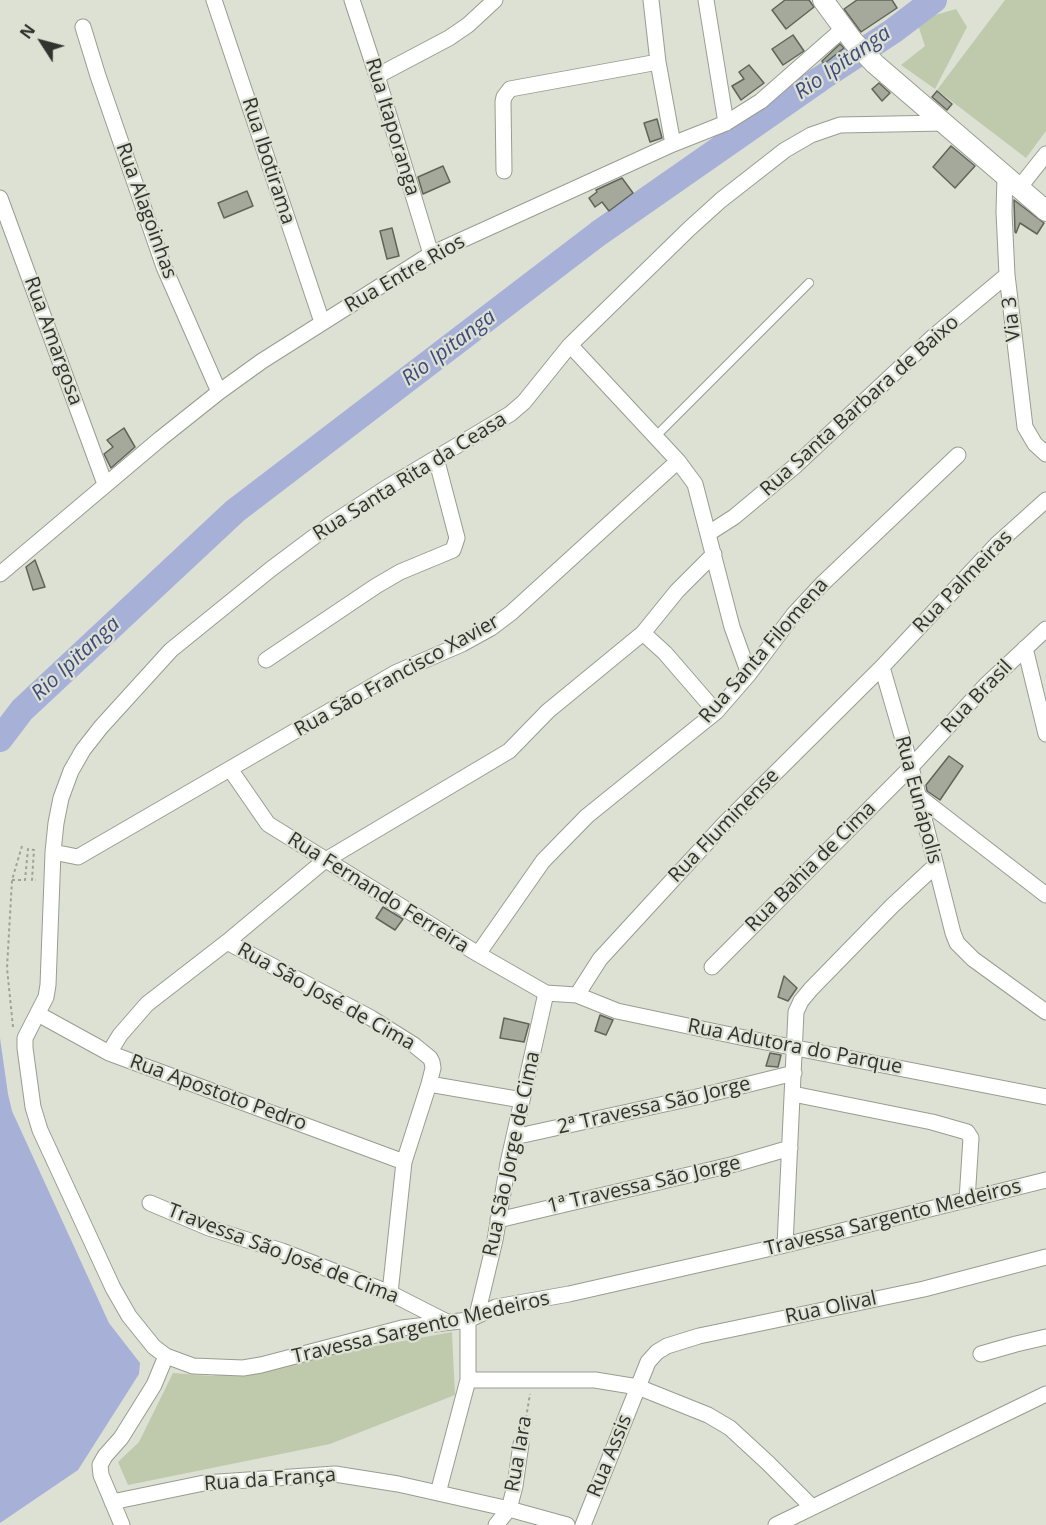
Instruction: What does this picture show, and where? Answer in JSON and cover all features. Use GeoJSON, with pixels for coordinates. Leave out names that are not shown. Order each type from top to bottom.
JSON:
{"type":"FeatureCollection","features":[{"type":"Feature","properties":{"kind":"street","name":"Rua Ibotirama"},"geometry":{"type":"LineString","coordinates":[[214,0],[322,322]]}},
{"type":"Feature","properties":{"kind":"street","name":"Rua Itaporanga"},"geometry":{"type":"LineString","coordinates":[[352,0],[431,255]]}},
{"type":"Feature","properties":{"kind":"street"},"geometry":{"type":"LineString","coordinates":[[651,0],[658,62],[673,144]]}},
{"type":"Feature","properties":{"kind":"street"},"geometry":{"type":"LineString","coordinates":[[706,0],[726,123]]}},
{"type":"Feature","properties":{"kind":"street"},"geometry":{"type":"LineString","coordinates":[[823,0],[848,35],[874,64],[1046,211]]}},
{"type":"Feature","properties":{"kind":"street"},"geometry":{"type":"LineString","coordinates":[[377,76],[449,38],[468,25],[487,3]]}},
{"type":"Feature","properties":{"kind":"street","name":"Rua Alagoinhas"},"geometry":{"type":"LineString","coordinates":[[83,27],[164,267],[219,392]]}},
{"type":"Feature","properties":{"kind":"street","name":"Rua Entre Rios"},"geometry":{"type":"LineString","coordinates":[[0,574],[105,484],[219,392],[322,322],[431,255],[673,144],[726,123],[761,101],[848,35]]}},
{"type":"Feature","properties":{"kind":"street"},"geometry":{"type":"LineString","coordinates":[[504,171],[503,102],[510,89],[658,62]]}},
{"type":"Feature","properties":{"kind":"street","name":"Rua Santa Rita da Ceasa"},"geometry":{"type":"LineString","coordinates":[[38,1014],[46,996],[48,984],[53,852],[61,798],[76,761],[101,727],[171,650],[331,524],[492,426],[517,408],[570,345],[648,268],[721,200],[794,145],[811,135],[840,125],[944,123]]}},
{"type":"Feature","properties":{"kind":"street"},"geometry":{"type":"LineString","coordinates":[[1012,182],[1046,154]]}},
{"type":"Feature","properties":{"kind":"street","name":"Via 3"},"geometry":{"type":"LineString","coordinates":[[1012,182],[1004,212],[1007,274],[1024,427],[1035,444],[1046,454]]}},
{"type":"Feature","properties":{"kind":"street","name":"Rua Amargosa"},"geometry":{"type":"LineString","coordinates":[[0,198],[105,484]]}},
{"type":"Feature","properties":{"kind":"street","name":"Rua Santa Barbara de Baixo"},"geometry":{"type":"LineString","coordinates":[[708,533],[734,517],[795,467],[900,367],[1007,274]]}},
{"type":"Feature","properties":{"kind":"street"},"geometry":{"type":"LineString","coordinates":[[570,345],[654,438],[678,461],[694,484],[732,627],[749,674]]}},
{"type":"Feature","properties":{"kind":"street","name":"Rua Santa Filomena"},"geometry":{"type":"LineString","coordinates":[[478,954],[543,861],[587,816],[716,712],[749,674],[794,614],[821,585],[958,455]]}},
{"type":"Feature","properties":{"kind":"street"},"geometry":{"type":"LineString","coordinates":[[266,660],[375,586],[456,547],[457,538],[436,458]]}},
{"type":"Feature","properties":{"kind":"street","name":"Rua São Francisco Xavier"},"geometry":{"type":"LineString","coordinates":[[53,852],[78,857],[395,673],[462,644],[491,628],[678,461]]}},
{"type":"Feature","properties":{"kind":"street","name":"Rua Palmeiras"},"geometry":{"type":"LineString","coordinates":[[882,667],[997,544],[1046,500]]}},
{"type":"Feature","properties":{"kind":"street","name":"Rua São José de Cima"},"geometry":{"type":"LineString","coordinates":[[109,1053],[120,1035],[147,1004],[227,942],[324,861],[509,752],[548,711],[643,633],[677,591],[714,554]]}},
{"type":"Feature","properties":{"kind":"street","name":"Rua Brasil"},"geometry":{"type":"LineString","coordinates":[[910,767],[965,707],[1046,629]]}},
{"type":"Feature","properties":{"kind":"street"},"geometry":{"type":"LineString","coordinates":[[643,633],[665,653],[716,712]]}},
{"type":"Feature","properties":{"kind":"street"},"geometry":{"type":"LineString","coordinates":[[1025,648],[1046,734]]}},
{"type":"Feature","properties":{"kind":"street","name":"Rua Eunápolis"},"geometry":{"type":"LineString","coordinates":[[882,667],[953,933],[962,949],[973,959],[1046,1012]]}},
{"type":"Feature","properties":{"kind":"street","name":"Rua Fluminense"},"geometry":{"type":"LineString","coordinates":[[577,995],[600,959],[724,823],[882,667]]}},
{"type":"Feature","properties":{"kind":"street","name":"Rua Bahia de Cima"},"geometry":{"type":"LineString","coordinates":[[712,967],[910,767]]}},
{"type":"Feature","properties":{"kind":"street","name":"Rua Fernando Ferreira"},"geometry":{"type":"LineString","coordinates":[[230,769],[268,824],[324,861],[546,993]]}},
{"type":"Feature","properties":{"kind":"street"},"geometry":{"type":"LineString","coordinates":[[918,796],[1046,895]]}},
{"type":"Feature","properties":{"kind":"street"},"geometry":{"type":"LineString","coordinates":[[785,1245],[796,1012],[801,1001],[892,906],[936,865]]}},
{"type":"Feature","properties":{"kind":"street","name":"Rua São José de Cima"},"geometry":{"type":"LineString","coordinates":[[227,942],[371,1018],[425,1053],[430,1058],[433,1068],[429,1084]]}},
{"type":"Feature","properties":{"kind":"street","name":"Rua Adutora do Parque"},"geometry":{"type":"LineString","coordinates":[[546,993],[577,995],[617,1011],[794,1048],[1046,1096]]}},
{"type":"Feature","properties":{"kind":"street","name":"Rua São Jorge de Cima"},"geometry":{"type":"LineString","coordinates":[[438,1493],[468,1380],[472,1318],[498,1220],[546,993]]}},
{"type":"Feature","properties":{"kind":"street","name":"Rua Apostoto Pedro"},"geometry":{"type":"LineString","coordinates":[[38,1014],[109,1053],[404,1162]]}},
{"type":"Feature","properties":{"kind":"street","name":"Travessa Sargento Medeiros"},"geometry":{"type":"LineString","coordinates":[[38,1014],[25,1038],[25,1048],[33,1107],[40,1130],[113,1288],[129,1316],[154,1347],[166,1356],[193,1366],[243,1368],[261,1365],[402,1328],[472,1318],[496,1307],[569,1294],[785,1245],[1046,1180]]}},
{"type":"Feature","properties":{"kind":"street","name":"2ª Travessa São Jorge"},"geometry":{"type":"LineString","coordinates":[[514,1137],[794,1073]]}},
{"type":"Feature","properties":{"kind":"street"},"geometry":{"type":"LineString","coordinates":[[390,1293],[404,1162],[429,1084],[522,1100]]}},
{"type":"Feature","properties":{"kind":"street"},"geometry":{"type":"LineString","coordinates":[[793,1094],[932,1122],[967,1132],[971,1138],[967,1200]]}},
{"type":"Feature","properties":{"kind":"street","name":"1ª Travessa São Jorge"},"geometry":{"type":"LineString","coordinates":[[498,1220],[735,1164],[790,1148]]}},
{"type":"Feature","properties":{"kind":"street","name":"Travessa São José de Cima"},"geometry":{"type":"LineString","coordinates":[[150,1203],[209,1228],[282,1251],[390,1293],[448,1322]]}},
{"type":"Feature","properties":{"kind":"street","name":"Rua Olival"},"geometry":{"type":"LineString","coordinates":[[638,1387],[648,1362],[657,1352],[678,1341],[924,1289],[1046,1257]]}},
{"type":"Feature","properties":{"kind":"street"},"geometry":{"type":"LineString","coordinates":[[981,1354],[1046,1337]]}},
{"type":"Feature","properties":{"kind":"street"},"geometry":{"type":"LineString","coordinates":[[122,1525],[101,1475],[100,1465],[121,1438],[154,1385],[166,1356]]}},
{"type":"Feature","properties":{"kind":"street"},"geometry":{"type":"LineString","coordinates":[[468,1380],[596,1380],[638,1387],[708,1415],[729,1428],[812,1507]]}},
{"type":"Feature","properties":{"kind":"street","name":"Rua Assis"},"geometry":{"type":"LineString","coordinates":[[583,1525],[638,1387]]}},
{"type":"Feature","properties":{"kind":"street"},"geometry":{"type":"LineString","coordinates":[[776,1525],[1046,1394]]}},
{"type":"Feature","properties":{"kind":"street","name":"Rua Iara"},"geometry":{"type":"LineString","coordinates":[[496,1525],[509,1509],[521,1444]]}},
{"type":"Feature","properties":{"kind":"street","name":"Rua da França"},"geometry":{"type":"LineString","coordinates":[[112,1502],[204,1483],[335,1474],[379,1480],[509,1509],[567,1525]]}},
{"type":"Feature","properties":{"kind":"lane"},"geometry":{"type":"LineString","coordinates":[[654,438],[810,284]]}},
{"type":"Feature","properties":{"kind":"path","name":"Rua Iara"},"geometry":{"type":"LineString","coordinates":[[521,1444],[533,1380]]}},
{"type":"Feature","properties":{"kind":"green space"},"geometry":{"type":"Polygon","coordinates":[[[1005,0],[1046,0],[1046,131],[1026,158],[937,90],[1005,0]]]}},
{"type":"Feature","properties":{"kind":"green space"},"geometry":{"type":"Polygon","coordinates":[[[956,9],[967,27],[935,89],[901,65],[925,46],[917,22],[956,9]]]}},
{"type":"Feature","properties":{"kind":"green space"},"geometry":{"type":"Polygon","coordinates":[[[452,1332],[455,1395],[330,1444],[128,1485],[118,1462],[139,1442],[173,1373],[212,1376],[452,1332]]]}},
{"type":"Feature","properties":{"kind":"water"},"geometry":{"type":"Polygon","coordinates":[[[0,1038],[12,1111],[109,1323],[140,1363],[139,1374],[78,1470],[0,1523],[0,1038]]]}},
{"type":"Feature","properties":{"kind":"building"},"geometry":{"type":"Polygon","coordinates":[[[785,0],[809,0],[814,7],[786,29],[772,10],[785,0]]]}},
{"type":"Feature","properties":{"kind":"building"},"geometry":{"type":"Polygon","coordinates":[[[857,0],[892,0],[897,8],[861,32],[844,9],[857,0]]]}},
{"type":"Feature","properties":{"kind":"building"},"geometry":{"type":"Polygon","coordinates":[[[793,35],[804,51],[783,65],[772,49],[793,35]]]}},
{"type":"Feature","properties":{"kind":"building"},"geometry":{"type":"Polygon","coordinates":[[[840,44],[844,48],[824,64],[822,61],[840,44]]]}},
{"type":"Feature","properties":{"kind":"building"},"geometry":{"type":"Polygon","coordinates":[[[749,65],[764,83],[741,100],[732,86],[744,79],[739,72],[749,65]]]}},
{"type":"Feature","properties":{"kind":"building"},"geometry":{"type":"Polygon","coordinates":[[[879,83],[890,93],[882,101],[872,89],[879,83]]]}},
{"type":"Feature","properties":{"kind":"building"},"geometry":{"type":"Polygon","coordinates":[[[937,91],[952,104],[947,110],[932,97],[937,91]]]}},
{"type":"Feature","properties":{"kind":"building"},"geometry":{"type":"Polygon","coordinates":[[[657,119],[662,138],[650,142],[644,123],[657,119]]]}},
{"type":"Feature","properties":{"kind":"building"},"geometry":{"type":"Polygon","coordinates":[[[951,146],[975,166],[955,188],[933,167],[951,146]]]}},
{"type":"Feature","properties":{"kind":"building"},"geometry":{"type":"Polygon","coordinates":[[[443,166],[450,182],[423,194],[418,177],[443,166]]]}},
{"type":"Feature","properties":{"kind":"building"},"geometry":{"type":"Polygon","coordinates":[[[622,178],[633,193],[609,211],[602,202],[595,207],[589,198],[597,192],[596,190],[622,178]]]}},
{"type":"Feature","properties":{"kind":"building"},"geometry":{"type":"Polygon","coordinates":[[[247,191],[253,206],[224,218],[218,203],[247,191]]]}},
{"type":"Feature","properties":{"kind":"building"},"geometry":{"type":"Polygon","coordinates":[[[1014,200],[1044,223],[1037,234],[1020,223],[1015,232],[1014,200]]]}},
{"type":"Feature","properties":{"kind":"building"},"geometry":{"type":"Polygon","coordinates":[[[392,228],[399,256],[387,259],[380,231],[392,228]]]}},
{"type":"Feature","properties":{"kind":"building"},"geometry":{"type":"Polygon","coordinates":[[[124,428],[135,447],[111,468],[104,454],[113,447],[107,440],[124,428]]]}},
{"type":"Feature","properties":{"kind":"building"},"geometry":{"type":"Polygon","coordinates":[[[35,560],[45,587],[33,590],[26,567],[35,560]]]}},
{"type":"Feature","properties":{"kind":"building"},"geometry":{"type":"Polygon","coordinates":[[[949,756],[963,766],[940,800],[927,791],[926,785],[949,756]]]}},
{"type":"Feature","properties":{"kind":"building"},"geometry":{"type":"Polygon","coordinates":[[[383,907],[403,919],[395,930],[376,918],[383,907]]]}},
{"type":"Feature","properties":{"kind":"building"},"geometry":{"type":"Polygon","coordinates":[[[784,976],[797,988],[788,1001],[778,997],[784,976]]]}},
{"type":"Feature","properties":{"kind":"building"},"geometry":{"type":"Polygon","coordinates":[[[600,1015],[613,1020],[606,1035],[595,1031],[600,1015]]]}},
{"type":"Feature","properties":{"kind":"building"},"geometry":{"type":"Polygon","coordinates":[[[504,1018],[529,1024],[524,1042],[500,1038],[504,1018]]]}},
{"type":"Feature","properties":{"kind":"building"},"geometry":{"type":"Polygon","coordinates":[[[770,1053],[781,1055],[778,1067],[766,1066],[770,1053]]]}},
{"type":"Feature","properties":{"kind":"waterway","name":"Rio Ipitanga"},"geometry":{"type":"LineString","coordinates":[[0,739],[22,710],[235,511],[599,233],[893,31],[934,0]]}}]}
